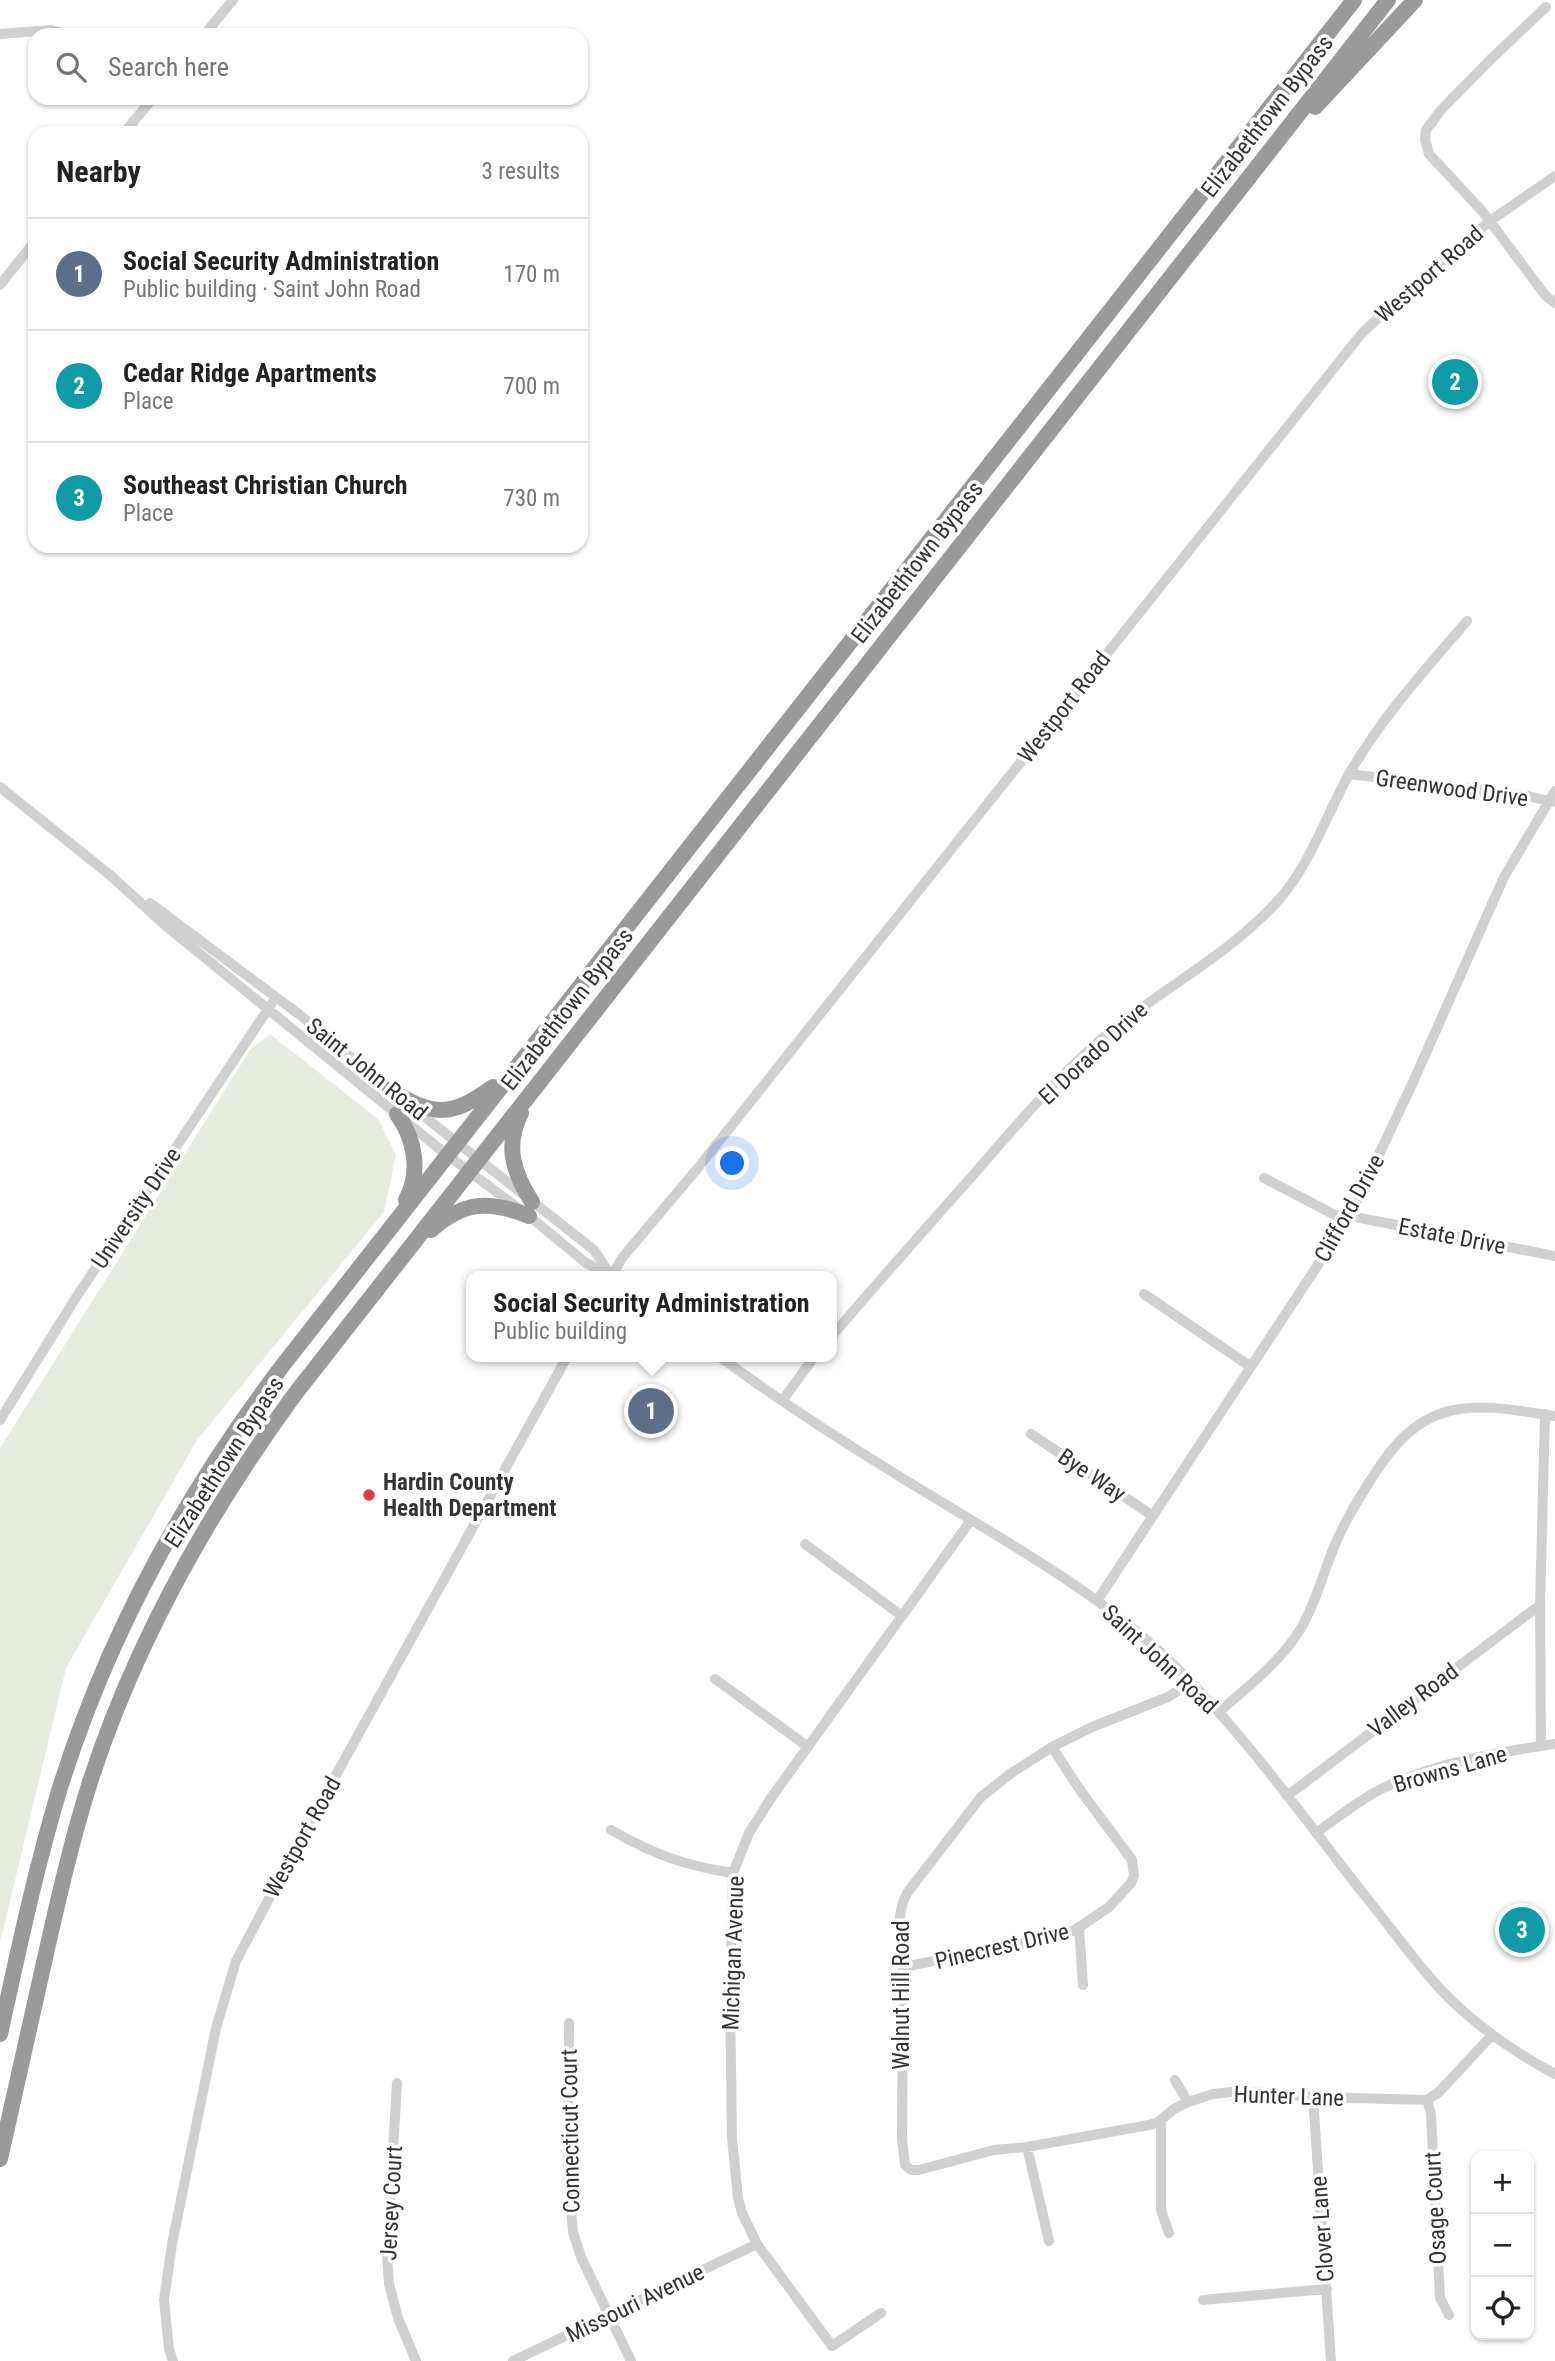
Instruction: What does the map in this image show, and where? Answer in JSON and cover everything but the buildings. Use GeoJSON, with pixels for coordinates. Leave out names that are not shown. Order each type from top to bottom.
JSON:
{"type":"FeatureCollection","features":[{"type":"Feature","properties":{"kind":"highway"},"geometry":{"type":"LineString","coordinates":[[1201,195],[1340,0]]}},
{"type":"Feature","properties":{"kind":"highway","name":"Elizabethtown Bypass"},"geometry":{"type":"LineString","coordinates":[[0,2034],[39,1862],[60,1789],[98,1682],[145,1579],[187,1504],[240,1422],[1354,0]]}},
{"type":"Feature","properties":{"kind":"highway","name":"Elizabethtown Bypass"},"geometry":{"type":"LineString","coordinates":[[0,2159],[74,1834],[90,1781],[129,1677],[176,1579],[229,1489],[295,1394],[1388,0]]}},
{"type":"Feature","properties":{"kind":"highway"},"geometry":{"type":"LineString","coordinates":[[1253,172],[1415,0]]}},
{"type":"Feature","properties":{"kind":"highway"},"geometry":{"type":"LineString","coordinates":[[390,1090],[420,1107],[449,1110],[477,1099],[512,1073]]}},
{"type":"Feature","properties":{"kind":"highway"},"geometry":{"type":"LineString","coordinates":[[401,1258],[438,1224],[465,1208],[495,1205],[531,1209],[516,1175],[511,1147],[518,1119],[533,1089]]}},
{"type":"Feature","properties":{"kind":"highway"},"geometry":{"type":"LineString","coordinates":[[380,1241],[411,1192],[414,1177],[413,1149],[404,1124],[397,1114]]}},
{"type":"Feature","properties":{"kind":"street"},"geometry":{"type":"LineString","coordinates":[[210,28],[233,0]]}},
{"type":"Feature","properties":{"kind":"street"},"geometry":{"type":"LineString","coordinates":[[1546,8],[1480,69],[1441,110],[1426,131],[1425,139],[1429,154],[1490,221],[1545,295],[1555,303]]}},
{"type":"Feature","properties":{"kind":"street"},"geometry":{"type":"LineString","coordinates":[[0,34],[28,32]]}},
{"type":"Feature","properties":{"kind":"street"},"geometry":{"type":"LineString","coordinates":[[130,126],[146,105]]}},
{"type":"Feature","properties":{"kind":"street","name":"Westport Road"},"geometry":{"type":"LineString","coordinates":[[615,1271],[622,1258],[697,1169],[1355,342],[1400,297],[1490,221],[1555,176]]}},
{"type":"Feature","properties":{"kind":"street"},"geometry":{"type":"LineString","coordinates":[[0,285],[28,251]]}},
{"type":"Feature","properties":{"kind":"street","name":"El Dorado Drive"},"geometry":{"type":"LineString","coordinates":[[837,1330],[1003,1140],[1086,1053],[1116,1026],[1228,944],[1276,904],[1291,886],[1307,858],[1349,774],[1397,702],[1467,621]]}},
{"type":"Feature","properties":{"kind":"street","name":"Greenwood Drive"},"geometry":{"type":"LineString","coordinates":[[1349,774],[1528,796],[1551,802]]}},
{"type":"Feature","properties":{"kind":"street","name":"Saint John Road"},"geometry":{"type":"LineString","coordinates":[[0,787],[110,875],[300,1015],[390,1090],[452,1149]]}},
{"type":"Feature","properties":{"kind":"street","name":"Clifford Drive"},"geometry":{"type":"LineString","coordinates":[[1097,1601],[1350,1216],[1504,877],[1551,802],[1555,791]]}},
{"type":"Feature","properties":{"kind":"street","name":"Saint John Road"},"geometry":{"type":"LineString","coordinates":[[110,875],[166,926],[397,1114],[452,1149],[531,1209],[594,1250],[609,1271]]}},
{"type":"Feature","properties":{"kind":"street","name":"University Drive"},"geometry":{"type":"LineString","coordinates":[[0,1420],[75,1299],[275,998]]}},
{"type":"Feature","properties":{"kind":"street","name":"Estate Drive"},"geometry":{"type":"LineString","coordinates":[[1264,1178],[1335,1215],[1555,1256]]}},
{"type":"Feature","properties":{"kind":"street"},"geometry":{"type":"LineString","coordinates":[[1144,1294],[1251,1367]]}},
{"type":"Feature","properties":{"kind":"street","name":"Westport Road"},"geometry":{"type":"LineString","coordinates":[[173,2361],[169,2349],[164,2300],[172,2244],[216,2028],[236,1961],[564,1362]]}},
{"type":"Feature","properties":{"kind":"street","name":"Saint John Road"},"geometry":{"type":"LineString","coordinates":[[727,1362],[782,1401],[1097,1601],[1155,1647],[1219,1712],[1441,1990],[1492,2035],[1555,2074]]}},
{"type":"Feature","properties":{"kind":"street"},"geometry":{"type":"LineString","coordinates":[[782,1401],[810,1362]]}},
{"type":"Feature","properties":{"kind":"street"},"geometry":{"type":"LineString","coordinates":[[1219,1712],[1266,1669],[1295,1637],[1318,1591],[1337,1539],[1350,1513],[1388,1452],[1407,1433],[1429,1419],[1454,1410],[1492,1409],[1550,1415],[1540,1605],[1541,1746]]}},
{"type":"Feature","properties":{"kind":"street","name":"Bye Way"},"geometry":{"type":"LineString","coordinates":[[1031,1434],[1153,1516]]}},
{"type":"Feature","properties":{"kind":"street","name":"Michigan Avenue"},"geometry":{"type":"LineString","coordinates":[[881,2313],[832,2346],[757,2244],[742,2213],[735,2183],[733,2157],[730,1995],[733,1873],[749,1833],[807,1746],[971,1520]]}},
{"type":"Feature","properties":{"kind":"street"},"geometry":{"type":"LineString","coordinates":[[805,1544],[902,1616]]}},
{"type":"Feature","properties":{"kind":"street","name":"Valley Road"},"geometry":{"type":"LineString","coordinates":[[1287,1796],[1540,1605]]}},
{"type":"Feature","properties":{"kind":"street"},"geometry":{"type":"LineString","coordinates":[[715,1679],[807,1746]]}},
{"type":"Feature","properties":{"kind":"street","name":"Walnut Hill Road"},"geometry":{"type":"LineString","coordinates":[[905,2165],[902,2139],[903,1967],[898,1926],[902,1903],[914,1883],[982,1797],[1010,1774],[1052,1747],[1092,1727],[1168,1697],[1191,1682]]}},
{"type":"Feature","properties":{"kind":"street","name":"Browns Lane"},"geometry":{"type":"LineString","coordinates":[[1316,1833],[1366,1798],[1415,1775],[1462,1762],[1555,1744]]}},
{"type":"Feature","properties":{"kind":"street","name":"Pinecrest Drive"},"geometry":{"type":"LineString","coordinates":[[903,1967],[1031,1942],[1079,1928],[1109,1907],[1127,1889],[1134,1876],[1134,1868],[1123,1846],[1080,1790],[1052,1747]]}},
{"type":"Feature","properties":{"kind":"street"},"geometry":{"type":"LineString","coordinates":[[611,1830],[659,1855],[685,1864],[733,1873]]}},
{"type":"Feature","properties":{"kind":"street"},"geometry":{"type":"LineString","coordinates":[[1079,1928],[1083,1985]]}},
{"type":"Feature","properties":{"kind":"street","name":"Connecticut Court"},"geometry":{"type":"LineString","coordinates":[[569,2023],[570,2218],[581,2257],[631,2361]]}},
{"type":"Feature","properties":{"kind":"street"},"geometry":{"type":"LineString","coordinates":[[1427,2100],[1439,2092],[1492,2035]]}},
{"type":"Feature","properties":{"kind":"street"},"geometry":{"type":"LineString","coordinates":[[1175,2080],[1188,2102]]}},
{"type":"Feature","properties":{"kind":"street","name":"Jersey Court"},"geometry":{"type":"LineString","coordinates":[[397,2083],[387,2254],[389,2284],[398,2318],[416,2361]]}},
{"type":"Feature","properties":{"kind":"street","name":"Hunter Lane"},"geometry":{"type":"LineString","coordinates":[[905,2165],[911,2170],[919,2170],[994,2150],[1027,2147],[1138,2127],[1161,2120],[1174,2109],[1213,2094],[1240,2091],[1312,2097],[1427,2100]]}},
{"type":"Feature","properties":{"kind":"street","name":"Clover Lane"},"geometry":{"type":"LineString","coordinates":[[1312,2097],[1331,2361]]}},
{"type":"Feature","properties":{"kind":"street","name":"Osage Court"},"geometry":{"type":"LineString","coordinates":[[1427,2100],[1431,2114],[1440,2298],[1449,2315]]}},
{"type":"Feature","properties":{"kind":"street"},"geometry":{"type":"LineString","coordinates":[[1161,2120],[1161,2210],[1169,2233]]}},
{"type":"Feature","properties":{"kind":"street"},"geometry":{"type":"LineString","coordinates":[[1027,2147],[1049,2241]]}},
{"type":"Feature","properties":{"kind":"street","name":"Missouri Avenue"},"geometry":{"type":"LineString","coordinates":[[513,2361],[757,2244]]}},
{"type":"Feature","properties":{"kind":"street"},"geometry":{"type":"LineString","coordinates":[[1203,2300],[1327,2288]]}},
{"type":"Feature","properties":{"kind":"shaded area"},"geometry":{"type":"Polygon","coordinates":[[[270,1034],[378,1119],[396,1155],[384,1212],[197,1440],[66,1668],[0,1943],[0,1448],[250,1050],[270,1034]]]}},
{"type":"Feature","properties":{"kind":"place","name":"Cedar Ridge Apartments"},"geometry":{"type":"Point","coordinates":[1455,382]}},
{"type":"Feature","properties":{"kind":"place","name":"Social Security Administration"},"geometry":{"type":"Point","coordinates":[651,1411]}},
{"type":"Feature","properties":{"kind":"place","name":"Hardin County Health Department"},"geometry":{"type":"Point","coordinates":[369,1495]}},
{"type":"Feature","properties":{"kind":"place","name":"Southeast Christian Church"},"geometry":{"type":"Point","coordinates":[1522,1930]}}]}
